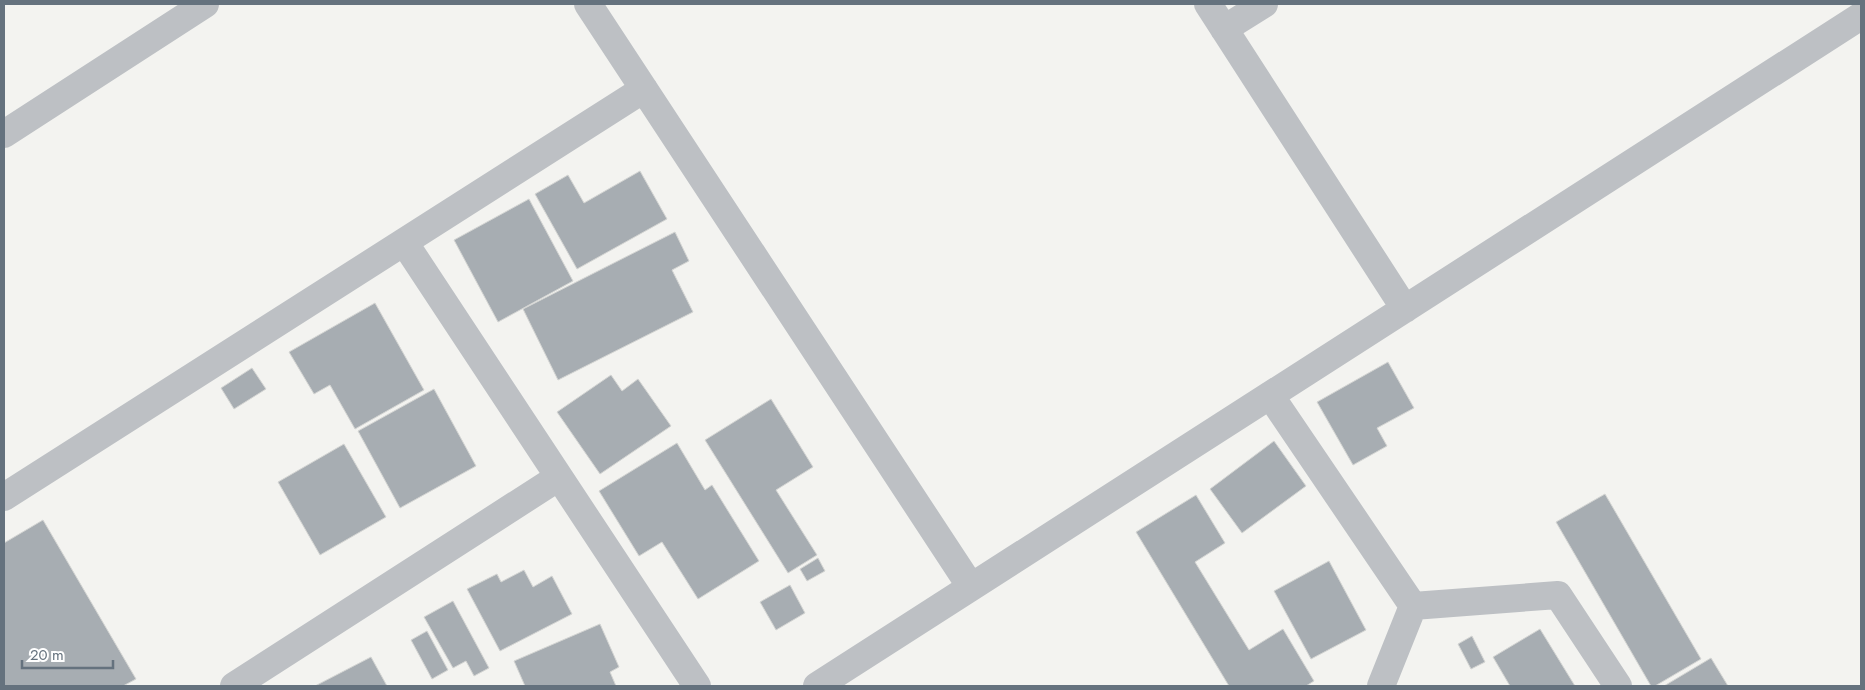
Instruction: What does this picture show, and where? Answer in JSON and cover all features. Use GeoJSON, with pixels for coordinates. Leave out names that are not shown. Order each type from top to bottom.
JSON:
{"type":"FeatureCollection","features":[{"type":"Feature","properties":{"kind":"street"},"geometry":{"type":"LineString","coordinates":[[588,4],[971,587]]}},
{"type":"Feature","properties":{"kind":"street"},"geometry":{"type":"LineString","coordinates":[[1208,4],[1404,309]]}},
{"type":"Feature","properties":{"kind":"street"},"geometry":{"type":"LineString","coordinates":[[1224,29],[1264,4]]}},
{"type":"Feature","properties":{"kind":"street"},"geometry":{"type":"LineString","coordinates":[[4,134],[189,8]]}},
{"type":"Feature","properties":{"kind":"street"},"geometry":{"type":"LineString","coordinates":[[816,686],[1861,16]]}},
{"type":"Feature","properties":{"kind":"street"},"geometry":{"type":"LineString","coordinates":[[4,497],[644,89]]}},
{"type":"Feature","properties":{"kind":"street"},"geometry":{"type":"LineString","coordinates":[[404,242],[698,686]]}},
{"type":"Feature","properties":{"kind":"street"},"geometry":{"type":"LineString","coordinates":[[1270,395],[1414,606]]}},
{"type":"Feature","properties":{"kind":"street"},"geometry":{"type":"LineString","coordinates":[[234,686],[560,477]]}},
{"type":"Feature","properties":{"kind":"street"},"geometry":{"type":"LineString","coordinates":[[1414,606],[1558,596],[1618,686]]}},
{"type":"Feature","properties":{"kind":"street"},"geometry":{"type":"LineString","coordinates":[[1382,686],[1414,606]]}},
{"type":"Feature","properties":{"kind":"building"},"geometry":{"type":"Polygon","coordinates":[[[640,171],[667,219],[577,269],[535,194],[568,175],[584,203],[640,171]]]}},
{"type":"Feature","properties":{"kind":"building"},"geometry":{"type":"Polygon","coordinates":[[[529,199],[573,281],[498,322],[454,240],[529,199]]]}},
{"type":"Feature","properties":{"kind":"building"},"geometry":{"type":"Polygon","coordinates":[[[675,232],[689,261],[672,270],[693,312],[558,380],[523,309],[675,232]]]}},
{"type":"Feature","properties":{"kind":"building"},"geometry":{"type":"Polygon","coordinates":[[[375,303],[424,390],[355,429],[330,385],[314,394],[289,352],[375,303]]]}},
{"type":"Feature","properties":{"kind":"building"},"geometry":{"type":"Polygon","coordinates":[[[1388,362],[1414,408],[1377,428],[1387,446],[1353,465],[1317,402],[1388,362]]]}},
{"type":"Feature","properties":{"kind":"building"},"geometry":{"type":"Polygon","coordinates":[[[252,368],[266,389],[234,409],[221,388],[252,368]]]}},
{"type":"Feature","properties":{"kind":"building"},"geometry":{"type":"Polygon","coordinates":[[[611,375],[622,391],[638,379],[671,426],[600,474],[557,412],[611,375]]]}},
{"type":"Feature","properties":{"kind":"building"},"geometry":{"type":"Polygon","coordinates":[[[434,389],[476,466],[400,508],[358,431],[434,389]]]}},
{"type":"Feature","properties":{"kind":"building"},"geometry":{"type":"Polygon","coordinates":[[[771,399],[813,467],[776,490],[817,555],[788,573],[705,440],[771,399]]]}},
{"type":"Feature","properties":{"kind":"building"},"geometry":{"type":"Polygon","coordinates":[[[1274,441],[1306,486],[1242,533],[1210,489],[1274,441]]]}},
{"type":"Feature","properties":{"kind":"building"},"geometry":{"type":"Polygon","coordinates":[[[677,443],[705,490],[712,485],[759,561],[698,599],[662,542],[639,556],[599,491],[677,443]]]}},
{"type":"Feature","properties":{"kind":"building"},"geometry":{"type":"Polygon","coordinates":[[[344,444],[386,517],[320,555],[278,482],[344,444]]]}},
{"type":"Feature","properties":{"kind":"building"},"geometry":{"type":"Polygon","coordinates":[[[1605,494],[1701,659],[1655,686],[1651,686],[1556,522],[1605,494]]]}},
{"type":"Feature","properties":{"kind":"building"},"geometry":{"type":"Polygon","coordinates":[[[1196,495],[1225,543],[1195,562],[1249,650],[1283,629],[1314,681],[1306,686],[1229,686],[1136,532],[1196,495]]]}},
{"type":"Feature","properties":{"kind":"building"},"geometry":{"type":"Polygon","coordinates":[[[43,520],[136,679],[123,686],[4,686],[4,543],[43,520]]]}},
{"type":"Feature","properties":{"kind":"building"},"geometry":{"type":"Polygon","coordinates":[[[818,558],[825,571],[807,581],[800,569],[818,558]]]}},
{"type":"Feature","properties":{"kind":"building"},"geometry":{"type":"Polygon","coordinates":[[[1329,561],[1366,630],[1311,659],[1274,591],[1329,561]]]}},
{"type":"Feature","properties":{"kind":"building"},"geometry":{"type":"Polygon","coordinates":[[[524,570],[533,587],[552,576],[572,614],[500,651],[467,589],[497,574],[501,582],[524,570]]]}},
{"type":"Feature","properties":{"kind":"building"},"geometry":{"type":"Polygon","coordinates":[[[790,585],[805,613],[776,630],[760,602],[790,585]]]}},
{"type":"Feature","properties":{"kind":"building"},"geometry":{"type":"Polygon","coordinates":[[[453,601],[489,668],[474,676],[466,661],[453,668],[424,617],[453,601]]]}},
{"type":"Feature","properties":{"kind":"building"},"geometry":{"type":"Polygon","coordinates":[[[600,624],[619,667],[610,672],[616,686],[525,686],[514,661],[600,624]]]}},
{"type":"Feature","properties":{"kind":"building"},"geometry":{"type":"Polygon","coordinates":[[[1540,629],[1575,686],[1510,686],[1493,657],[1540,629]]]}},
{"type":"Feature","properties":{"kind":"building"},"geometry":{"type":"Polygon","coordinates":[[[427,631],[448,670],[432,679],[411,640],[427,631]]]}},
{"type":"Feature","properties":{"kind":"building"},"geometry":{"type":"Polygon","coordinates":[[[1472,636],[1485,662],[1471,669],[1458,644],[1472,636]]]}},
{"type":"Feature","properties":{"kind":"building"},"geometry":{"type":"Polygon","coordinates":[[[371,657],[387,686],[315,686],[371,657]]]}},
{"type":"Feature","properties":{"kind":"building"},"geometry":{"type":"Polygon","coordinates":[[[1711,658],[1728,686],[1664,686],[1711,658]]]}}]}
